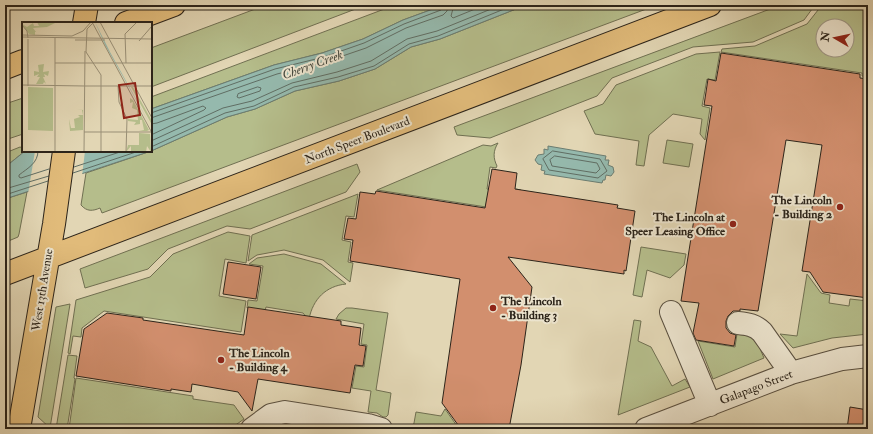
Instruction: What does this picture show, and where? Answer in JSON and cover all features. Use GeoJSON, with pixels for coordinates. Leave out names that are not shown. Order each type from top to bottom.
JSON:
{"type":"FeatureCollection","features":[{"type":"Feature","properties":{"kind":"main road"},"geometry":{"type":"LineString","coordinates":[[84,22],[87,5]]}},
{"type":"Feature","properties":{"kind":"main road"},"geometry":{"type":"LineString","coordinates":[[129,22],[174,5]]}},
{"type":"Feature","properties":{"kind":"main road","name":"North Speer Boulevard"},"geometry":{"type":"LineString","coordinates":[[5,274],[710,5]]}},
{"type":"Feature","properties":{"kind":"main road"},"geometry":{"type":"LineString","coordinates":[[5,68],[22,61]]}},
{"type":"Feature","properties":{"kind":"main road","name":"West 13th Avenue"},"geometry":{"type":"LineString","coordinates":[[19,429],[64,152]]}},
{"type":"Feature","properties":{"kind":"street"},"geometry":{"type":"LineString","coordinates":[[671,312],[710,405]]}},
{"type":"Feature","properties":{"kind":"street"},"geometry":{"type":"LineString","coordinates":[[738,322],[757,327],[791,373]]}},
{"type":"Feature","properties":{"kind":"street","name":"Galapago Street"},"geometry":{"type":"LineString","coordinates":[[646,429],[791,373],[842,359],[868,356]]}},
{"type":"Feature","properties":{"kind":"street"},"geometry":{"type":"LineString","coordinates":[[252,429],[271,415],[285,412],[368,425],[380,429]]}},
{"type":"Feature","properties":{"kind":"green space"},"geometry":{"type":"Polygon","coordinates":[[[266,5],[366,5],[152,87],[152,48],[266,5]]]}},
{"type":"Feature","properties":{"kind":"green space"},"geometry":{"type":"Polygon","coordinates":[[[395,5],[444,5],[403,20],[363,39],[322,53],[274,65],[152,109],[152,97],[395,5]]]}},
{"type":"Feature","properties":{"kind":"green space"},"geometry":{"type":"Polygon","coordinates":[[[526,5],[657,5],[102,213],[100,208],[90,210],[81,205],[86,173],[152,152],[152,151],[227,117],[255,109],[295,91],[339,81],[375,69],[411,47],[440,39],[526,5]]]}},
{"type":"Feature","properties":{"kind":"green space"},"geometry":{"type":"Polygon","coordinates":[[[781,5],[815,5],[804,20],[753,42],[693,47],[612,78],[597,96],[490,138],[457,135],[454,127],[781,5]]]}},
{"type":"Feature","properties":{"kind":"green space"},"geometry":{"type":"Polygon","coordinates":[[[822,5],[868,5],[868,77],[862,76],[862,73],[721,52],[722,49],[755,46],[807,24],[822,5]]]}},
{"type":"Feature","properties":{"kind":"green space"},"geometry":{"type":"Polygon","coordinates":[[[720,52],[715,80],[707,79],[702,106],[710,108],[705,140],[700,134],[702,119],[673,114],[649,135],[644,166],[636,165],[639,141],[595,134],[584,111],[603,104],[616,85],[696,54],[720,52]]]}},
{"type":"Feature","properties":{"kind":"green space"},"geometry":{"type":"Polygon","coordinates":[[[22,98],[22,134],[5,140],[5,104],[22,98]]]}},
{"type":"Feature","properties":{"kind":"green space"},"geometry":{"type":"Polygon","coordinates":[[[667,140],[693,144],[689,167],[663,163],[667,140]]]}},
{"type":"Feature","properties":{"kind":"green space"},"geometry":{"type":"Polygon","coordinates":[[[498,143],[494,154],[497,166],[496,168],[490,167],[487,189],[515,193],[516,189],[521,190],[517,217],[499,209],[377,190],[483,145],[491,146],[498,143]]]}},
{"type":"Feature","properties":{"kind":"green space"},"geometry":{"type":"Polygon","coordinates":[[[20,147],[22,148],[22,152],[24,152],[9,164],[5,165],[5,153],[20,147]]]}},
{"type":"Feature","properties":{"kind":"green space"},"geometry":{"type":"Polygon","coordinates":[[[357,164],[360,172],[346,192],[250,229],[227,226],[168,249],[148,269],[85,288],[80,269],[357,164]]]}},
{"type":"Feature","properties":{"kind":"green space"},"geometry":{"type":"Polygon","coordinates":[[[27,192],[18,237],[6,242],[8,249],[5,250],[5,199],[27,192]]]}},
{"type":"Feature","properties":{"kind":"green space"},"geometry":{"type":"Polygon","coordinates":[[[358,194],[354,217],[346,216],[342,240],[351,242],[348,262],[353,263],[350,282],[323,260],[284,250],[257,255],[248,261],[252,235],[358,194]]]}},
{"type":"Feature","properties":{"kind":"green space"},"geometry":{"type":"Polygon","coordinates":[[[228,232],[250,236],[246,263],[225,259],[219,296],[246,301],[241,332],[104,311],[82,328],[81,337],[73,336],[70,354],[68,353],[76,300],[150,277],[173,254],[228,232]]]}},
{"type":"Feature","properties":{"kind":"green space"},"geometry":{"type":"Polygon","coordinates":[[[641,247],[686,254],[684,265],[670,278],[647,270],[642,297],[633,295],[641,247]]]}},
{"type":"Feature","properties":{"kind":"green space"},"geometry":{"type":"Polygon","coordinates":[[[284,254],[321,264],[346,284],[332,288],[322,295],[314,305],[309,319],[303,313],[266,307],[265,311],[247,308],[248,300],[257,301],[263,266],[249,264],[257,258],[284,254]]]}},
{"type":"Feature","properties":{"kind":"green space"},"geometry":{"type":"Polygon","coordinates":[[[807,274],[821,293],[830,295],[829,303],[849,306],[850,299],[868,301],[868,334],[832,338],[793,348],[780,334],[797,336],[807,274]]]}},
{"type":"Feature","properties":{"kind":"green space"},"geometry":{"type":"Polygon","coordinates":[[[70,304],[50,428],[38,417],[56,307],[70,304]]]}},
{"type":"Feature","properties":{"kind":"green space"},"geometry":{"type":"Polygon","coordinates":[[[346,308],[388,313],[376,390],[391,393],[388,415],[386,417],[383,417],[377,413],[368,412],[371,391],[352,388],[356,366],[364,367],[367,345],[361,344],[364,324],[336,319],[346,308]]]}},
{"type":"Feature","properties":{"kind":"green space"},"geometry":{"type":"Polygon","coordinates":[[[634,320],[641,321],[638,341],[651,347],[672,386],[685,379],[690,387],[618,415],[634,320]]]}},
{"type":"Feature","properties":{"kind":"green space"},"geometry":{"type":"Polygon","coordinates":[[[737,334],[755,337],[764,358],[713,379],[698,341],[735,347],[737,334]]]}},
{"type":"Feature","properties":{"kind":"green space"},"geometry":{"type":"Polygon","coordinates":[[[68,355],[77,356],[67,429],[56,429],[68,355]]]}},
{"type":"Feature","properties":{"kind":"green space"},"geometry":{"type":"Polygon","coordinates":[[[76,378],[193,396],[193,399],[234,405],[244,419],[230,429],[69,429],[76,378]]]}},
{"type":"Feature","properties":{"kind":"green space"},"geometry":{"type":"Polygon","coordinates":[[[445,409],[457,426],[456,429],[412,429],[416,412],[441,416],[445,409]]]}},
{"type":"Feature","properties":{"kind":"water","name":"Cherry Creek"},"geometry":{"type":"Polygon","coordinates":[[[444,5],[526,5],[440,39],[411,47],[375,69],[339,81],[295,91],[255,109],[227,117],[152,151],[152,109],[274,65],[322,53],[363,39],[403,20],[444,5]]]}},
{"type":"Feature","properties":{"kind":"water"},"geometry":{"type":"Polygon","coordinates":[[[548,146],[606,156],[605,160],[609,160],[608,165],[613,167],[614,172],[611,176],[606,175],[605,180],[603,180],[602,183],[544,174],[545,171],[541,170],[542,165],[538,164],[535,160],[538,155],[544,154],[544,149],[548,150],[548,146]]]}},
{"type":"Feature","properties":{"kind":"water"},"geometry":{"type":"Polygon","coordinates":[[[24,152],[148,152],[5,199],[5,165],[9,164],[24,152]]]}},
{"type":"Feature","properties":{"kind":"pier"},"geometry":{"type":"Polygon","coordinates":[[[35,152],[85,152],[82,176],[28,194],[35,152]]]}},
{"type":"Feature","properties":{"kind":"building"},"geometry":{"type":"Polygon","coordinates":[[[721,53],[860,74],[860,78],[868,79],[868,298],[823,292],[810,272],[802,271],[822,145],[786,140],[758,311],[740,309],[740,311],[733,311],[728,316],[726,328],[730,333],[736,335],[734,346],[696,340],[693,333],[699,303],[681,301],[712,106],[704,105],[708,79],[716,81],[721,53]]]}},
{"type":"Feature","properties":{"kind":"building","name":"The Lincoln - Building 3"},"geometry":{"type":"Polygon","coordinates":[[[492,169],[517,173],[515,189],[618,205],[617,208],[635,211],[626,271],[624,270],[624,274],[508,257],[532,287],[521,365],[509,429],[461,429],[442,403],[460,279],[350,261],[353,240],[344,239],[348,218],[356,219],[360,192],[375,194],[376,191],[485,208],[492,169]]]}},
{"type":"Feature","properties":{"kind":"building"},"geometry":{"type":"Polygon","coordinates":[[[228,262],[261,267],[256,299],[223,294],[228,262]]]}},
{"type":"Feature","properties":{"kind":"building","name":"The Lincoln - Building 4"},"geometry":{"type":"Polygon","coordinates":[[[248,307],[341,321],[341,325],[361,328],[359,345],[366,346],[363,366],[355,365],[350,393],[258,379],[252,411],[238,392],[192,384],[191,392],[171,389],[171,391],[76,376],[84,329],[107,313],[143,318],[143,320],[244,335],[248,307]]]}},
{"type":"Feature","properties":{"kind":"building"},"geometry":{"type":"Polygon","coordinates":[[[850,407],[868,410],[868,429],[847,429],[850,407]]]}},
{"type":"Feature","properties":{"kind":"place","name":"The Lincoln - Building 2"},"geometry":{"type":"Point","coordinates":[840,207]}},
{"type":"Feature","properties":{"kind":"place","name":"The Lincoln at Speer Leasing Office"},"geometry":{"type":"Point","coordinates":[733,224]}},
{"type":"Feature","properties":{"kind":"place","name":"The Lincoln - Building 3"},"geometry":{"type":"Point","coordinates":[493,308]}},
{"type":"Feature","properties":{"kind":"place","name":"The Lincoln - Building 4"},"geometry":{"type":"Point","coordinates":[221,360]}}]}
